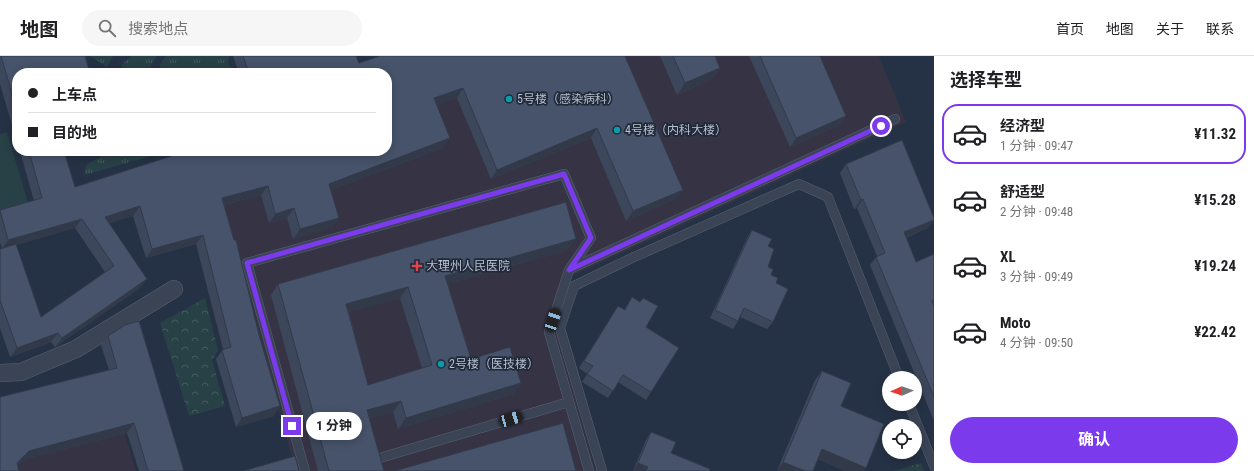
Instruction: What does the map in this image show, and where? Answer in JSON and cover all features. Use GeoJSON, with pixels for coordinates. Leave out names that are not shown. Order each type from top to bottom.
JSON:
{"type":"FeatureCollection","features":[{"type":"Feature","properties":{"kind":"street"},"geometry":{"type":"LineString","coordinates":[[0,373],[21,372],[76,349],[174,289]]}},
{"type":"Feature","properties":{"kind":"lane"},"geometry":{"type":"LineString","coordinates":[[569,270],[895,119]]}},
{"type":"Feature","properties":{"kind":"lane"},"geometry":{"type":"LineString","coordinates":[[305,471],[247,263],[564,174],[591,238],[569,270],[549,332],[589,471]]}},
{"type":"Feature","properties":{"kind":"lane"},"geometry":{"type":"LineString","coordinates":[[602,471],[560,328],[574,286],[799,184],[828,197],[896,371]]}},
{"type":"Feature","properties":{"kind":"lane"},"geometry":{"type":"LineString","coordinates":[[383,457],[569,402]]}},
{"type":"Feature","properties":{"kind":"lane"},"geometry":{"type":"LineString","coordinates":[[912,411],[934,466]]}},
{"type":"Feature","properties":{"kind":"shaded area","name":"大理州人民医院"},"geometry":{"type":"Polygon","coordinates":[[[412,56],[879,56],[906,122],[572,276],[555,329],[596,471],[262,471],[293,462],[208,156],[392,156],[392,70],[412,56]]]}},
{"type":"Feature","properties":{"kind":"shaded area"},"geometry":{"type":"Polygon","coordinates":[[[107,374],[136,471],[0,471],[107,374]]]}},
{"type":"Feature","properties":{"kind":"green space"},"geometry":{"type":"Polygon","coordinates":[[[74,56],[90,56],[75,58],[74,56]]]}},
{"type":"Feature","properties":{"kind":"green space"},"geometry":{"type":"Polygon","coordinates":[[[90,56],[113,56],[107,67],[90,56]]]}},
{"type":"Feature","properties":{"kind":"green space"},"geometry":{"type":"Polygon","coordinates":[[[132,56],[157,56],[149,68],[123,68],[121,65],[132,56]]]}},
{"type":"Feature","properties":{"kind":"green space"},"geometry":{"type":"Polygon","coordinates":[[[166,56],[229,56],[228,63],[231,68],[161,68],[160,64],[166,56]]]}},
{"type":"Feature","properties":{"kind":"green space"},"geometry":{"type":"Polygon","coordinates":[[[7,132],[12,149],[12,156],[14,156],[28,203],[0,212],[0,134],[7,132]]]}},
{"type":"Feature","properties":{"kind":"green space"},"geometry":{"type":"Polygon","coordinates":[[[102,156],[151,156],[84,175],[86,165],[102,156]]]}},
{"type":"Feature","properties":{"kind":"green space"},"geometry":{"type":"Polygon","coordinates":[[[205,298],[218,350],[212,360],[225,406],[189,416],[160,323],[205,298]]]}},
{"type":"Feature","properties":{"kind":"green space"},"geometry":{"type":"Polygon","coordinates":[[[921,463],[924,471],[894,471],[921,463]]]}},
{"type":"Feature","properties":{"kind":"building"},"geometry":{"type":"Polygon","coordinates":[[[1,56],[85,56],[89,68],[12,68],[12,94],[1,56]]]}},
{"type":"Feature","properties":{"kind":"building"},"geometry":{"type":"Polygon","coordinates":[[[243,56],[356,56],[359,63],[380,56],[625,56],[683,190],[633,211],[597,128],[497,170],[463,88],[434,98],[450,138],[329,184],[339,218],[300,229],[294,208],[275,214],[268,186],[222,198],[234,240],[236,240],[259,335],[280,406],[242,418],[222,350],[231,347],[203,235],[152,249],[140,206],[105,217],[147,279],[62,338],[58,333],[17,348],[0,300],[0,249],[16,244],[41,317],[114,266],[82,219],[8,240],[0,210],[42,198],[30,156],[66,156],[75,187],[171,156],[392,156],[392,68],[247,68],[243,56]]]}},
{"type":"Feature","properties":{"kind":"building"},"geometry":{"type":"Polygon","coordinates":[[[673,56],[715,56],[720,68],[685,83],[673,56]]]}},
{"type":"Feature","properties":{"kind":"building"},"geometry":{"type":"Polygon","coordinates":[[[760,56],[820,56],[846,116],[796,138],[760,56]]]}},
{"type":"Feature","properties":{"kind":"building"},"geometry":{"type":"Polygon","coordinates":[[[902,140],[934,218],[934,220],[904,232],[916,262],[934,254],[934,300],[932,301],[934,306],[934,397],[876,257],[885,253],[863,199],[861,200],[846,164],[902,140]]]}},
{"type":"Feature","properties":{"kind":"building"},"geometry":{"type":"Polygon","coordinates":[[[566,202],[576,239],[445,276],[471,359],[510,347],[521,383],[406,418],[401,401],[367,410],[384,471],[329,471],[278,284],[566,202]],[[408,287],[346,304],[368,385],[432,365],[408,287]]]}},
{"type":"Feature","properties":{"kind":"building"},"geometry":{"type":"Polygon","coordinates":[[[752,230],[772,239],[768,246],[774,249],[768,267],[773,269],[771,275],[778,278],[776,283],[788,289],[773,322],[744,308],[738,321],[715,310],[752,230]]]}},
{"type":"Feature","properties":{"kind":"building"},"geometry":{"type":"Polygon","coordinates":[[[632,297],[640,302],[643,298],[658,306],[646,327],[679,348],[651,392],[623,375],[613,391],[587,374],[593,366],[584,361],[618,306],[625,310],[632,297]]]}},
{"type":"Feature","properties":{"kind":"building"},"geometry":{"type":"Polygon","coordinates":[[[139,321],[184,471],[148,471],[134,423],[29,451],[17,463],[19,471],[0,471],[0,397],[117,368],[108,336],[125,325],[139,321]]]}},
{"type":"Feature","properties":{"kind":"building"},"geometry":{"type":"Polygon","coordinates":[[[822,371],[851,383],[841,406],[882,423],[882,429],[866,468],[822,449],[813,471],[805,471],[783,462],[822,371]]]}},
{"type":"Feature","properties":{"kind":"building"},"geometry":{"type":"Polygon","coordinates":[[[563,423],[576,471],[394,471],[563,423]]]}},
{"type":"Feature","properties":{"kind":"building"},"geometry":{"type":"Polygon","coordinates":[[[651,432],[676,442],[671,453],[710,469],[709,471],[646,471],[648,467],[638,463],[651,432]]]}},
{"type":"Feature","properties":{"kind":"building"},"geometry":{"type":"Polygon","coordinates":[[[295,456],[299,471],[243,471],[295,456]]]}},
{"type":"Feature","properties":{"kind":"place","name":"5号楼（感染病科）"},"geometry":{"type":"Point","coordinates":[509,99]}},
{"type":"Feature","properties":{"kind":"place","name":"4号楼（内科大楼）"},"geometry":{"type":"Point","coordinates":[617,130]}},
{"type":"Feature","properties":{"kind":"place","name":"大理州人民医院"},"geometry":{"type":"Point","coordinates":[417,266]}},
{"type":"Feature","properties":{"kind":"place","name":"2号楼（医技楼）"},"geometry":{"type":"Point","coordinates":[441,364]}},
{"type":"Feature","properties":{"kind":"route"},"geometry":{"type":"LineString","coordinates":[[292,426],[247,263],[564,174],[591,238],[569,270],[881,126]]}}]}
